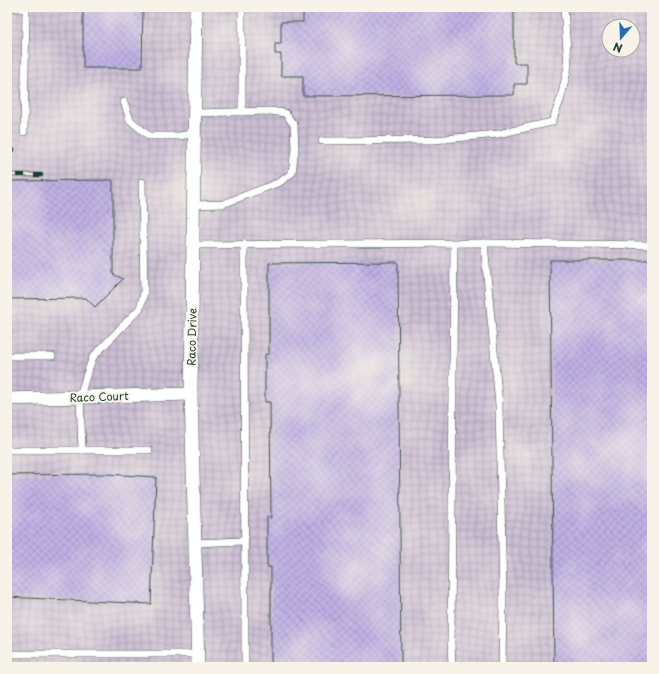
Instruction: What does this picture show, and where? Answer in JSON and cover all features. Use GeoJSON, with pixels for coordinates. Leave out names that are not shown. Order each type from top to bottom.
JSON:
{"type":"FeatureCollection","features":[{"type":"Feature","properties":{"kind":"street","name":"Raco Drive"},"geometry":{"type":"LineString","coordinates":[[196,7],[192,394],[198,660]]}},
{"type":"Feature","properties":{"kind":"street","name":"Raco Court"},"geometry":{"type":"LineString","coordinates":[[7,399],[192,394]]}},
{"type":"Feature","properties":{"kind":"lane"},"geometry":{"type":"LineString","coordinates":[[13,7],[26,9],[24,132]]}},
{"type":"Feature","properties":{"kind":"lane"},"geometry":{"type":"LineString","coordinates":[[242,7],[242,112]]}},
{"type":"Feature","properties":{"kind":"lane"},"geometry":{"type":"LineString","coordinates":[[322,141],[434,140],[498,134],[552,122],[561,98],[568,66],[564,7]]}},
{"type":"Feature","properties":{"kind":"lane"},"geometry":{"type":"LineString","coordinates":[[124,102],[130,120],[149,136],[180,136],[195,133]]}},
{"type":"Feature","properties":{"kind":"lane"},"geometry":{"type":"LineString","coordinates":[[194,205],[223,204],[280,182],[292,173],[295,149],[294,125],[285,113],[270,111],[195,113]]}},
{"type":"Feature","properties":{"kind":"lane"},"geometry":{"type":"LineString","coordinates":[[82,450],[80,397],[93,357],[140,308],[144,292],[142,182]]}},
{"type":"Feature","properties":{"kind":"lane"},"geometry":{"type":"LineString","coordinates":[[452,667],[454,243]]}},
{"type":"Feature","properties":{"kind":"lane"},"geometry":{"type":"LineString","coordinates":[[193,244],[484,243],[652,245]]}},
{"type":"Feature","properties":{"kind":"lane"},"geometry":{"type":"LineString","coordinates":[[484,243],[499,405],[503,598],[502,667]]}},
{"type":"Feature","properties":{"kind":"lane"},"geometry":{"type":"LineString","coordinates":[[244,244],[245,667]]}},
{"type":"Feature","properties":{"kind":"lane"},"geometry":{"type":"LineString","coordinates":[[7,356],[52,356]]}},
{"type":"Feature","properties":{"kind":"lane"},"geometry":{"type":"LineString","coordinates":[[7,450],[148,450]]}},
{"type":"Feature","properties":{"kind":"lane"},"geometry":{"type":"LineString","coordinates":[[195,543],[244,541]]}},
{"type":"Feature","properties":{"kind":"lane"},"geometry":{"type":"LineString","coordinates":[[7,654],[198,660]]}},
{"type":"Feature","properties":{"kind":"shaded area"},"geometry":{"type":"Polygon","coordinates":[[[7,7],[652,7],[652,667],[7,667],[7,7]]]}},
{"type":"Feature","properties":{"kind":"building"},"geometry":{"type":"Polygon","coordinates":[[[83,7],[143,7],[142,68],[83,68],[83,7]]]}},
{"type":"Feature","properties":{"kind":"building"},"geometry":{"type":"Polygon","coordinates":[[[303,7],[514,7],[514,63],[527,63],[527,84],[514,84],[514,95],[303,96],[303,76],[281,76],[281,54],[275,54],[275,44],[281,44],[281,22],[303,22],[303,7]]]}},
{"type":"Feature","properties":{"kind":"building"},"geometry":{"type":"Polygon","coordinates":[[[113,180],[113,274],[123,279],[95,307],[86,298],[7,299],[7,181],[113,180]]]}},
{"type":"Feature","properties":{"kind":"building"},"geometry":{"type":"Polygon","coordinates":[[[550,260],[652,260],[652,667],[554,667],[550,260]]]}},
{"type":"Feature","properties":{"kind":"building"},"geometry":{"type":"Polygon","coordinates":[[[398,262],[401,667],[271,667],[271,567],[267,567],[267,517],[271,518],[270,402],[265,402],[265,354],[269,354],[269,263],[398,262]]]}},
{"type":"Feature","properties":{"kind":"building"},"geometry":{"type":"Polygon","coordinates":[[[106,474],[156,477],[151,604],[7,597],[7,475],[106,474]]]}},
{"type":"Feature","properties":{"kind":"railway"},"geometry":{"type":"LineString","coordinates":[[7,150],[13,150]]}},
{"type":"Feature","properties":{"kind":"railway"},"geometry":{"type":"LineString","coordinates":[[7,175],[41,175]]}}]}
